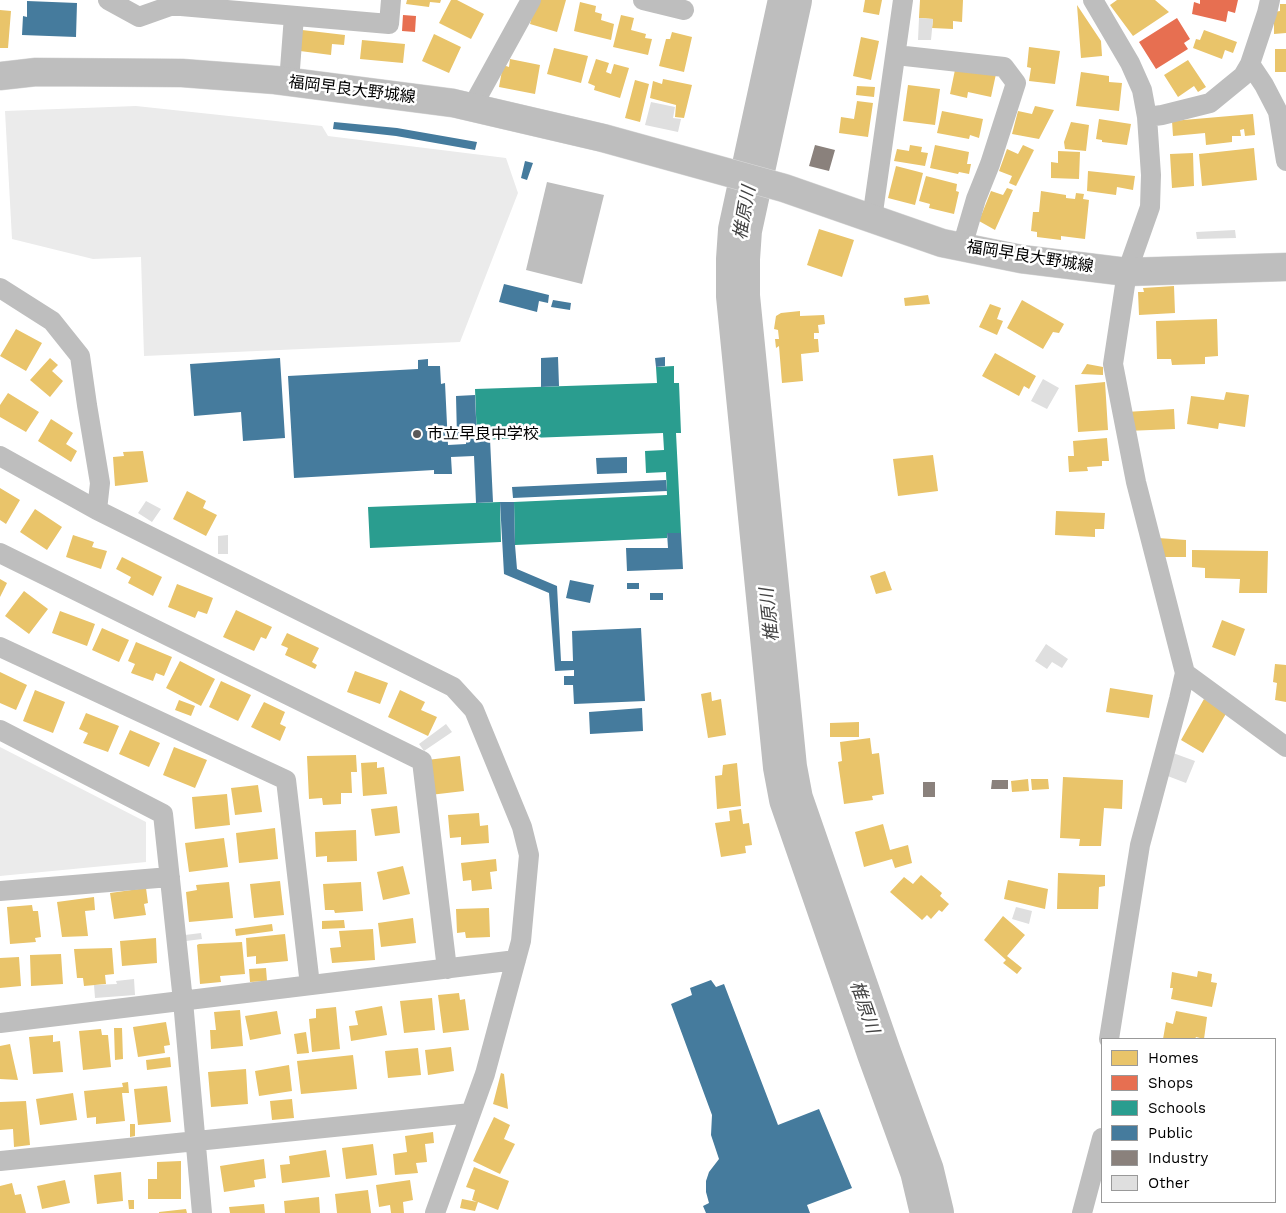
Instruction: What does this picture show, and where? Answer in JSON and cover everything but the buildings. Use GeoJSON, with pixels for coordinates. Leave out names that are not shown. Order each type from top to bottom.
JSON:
{"type":"FeatureCollection","features":[{"type":"Feature","properties":{"kind":"main road","name":"福岡早良大野城線"},"geometry":{"type":"LineString","coordinates":[[0,76],[36,72],[182,73],[290,82],[453,103],[603,138],[698,164],[784,188],[942,243],[1021,259],[1127,272],[1286,267]]}},
{"type":"Feature","properties":{"kind":"street"},"geometry":{"type":"LineString","coordinates":[[108,0],[139,17],[170,3],[389,24],[391,0]]}},
{"type":"Feature","properties":{"kind":"street"},"geometry":{"type":"LineString","coordinates":[[472,107],[531,0]]}},
{"type":"Feature","properties":{"kind":"street"},"geometry":{"type":"LineString","coordinates":[[643,0],[684,10]]}},
{"type":"Feature","properties":{"kind":"street"},"geometry":{"type":"LineString","coordinates":[[872,218],[904,0]]}},
{"type":"Feature","properties":{"kind":"street"},"geometry":{"type":"LineString","coordinates":[[1093,0],[1130,63],[1142,90],[1148,117],[1151,175],[1150,207],[1127,272],[1113,364],[1136,482],[1185,673],[1180,700],[1140,845],[1109,1038]]}},
{"type":"Feature","properties":{"kind":"street"},"geometry":{"type":"LineString","coordinates":[[1148,117],[1210,103],[1243,76],[1250,64],[1268,14],[1270,0]]}},
{"type":"Feature","properties":{"kind":"street"},"geometry":{"type":"LineString","coordinates":[[290,82],[294,16]]}},
{"type":"Feature","properties":{"kind":"street"},"geometry":{"type":"LineString","coordinates":[[896,56],[1004,67],[1016,83],[990,164],[976,199],[962,247]]}},
{"type":"Feature","properties":{"kind":"street"},"geometry":{"type":"LineString","coordinates":[[1250,64],[1264,85],[1278,112],[1286,161]]}},
{"type":"Feature","properties":{"kind":"street"},"geometry":{"type":"LineString","coordinates":[[0,288],[52,321],[80,356],[100,483],[97,510]]}},
{"type":"Feature","properties":{"kind":"street"},"geometry":{"type":"LineString","coordinates":[[0,456],[97,510],[453,687],[474,710],[522,827],[529,855],[521,941],[485,1074],[435,1213]]}},
{"type":"Feature","properties":{"kind":"street"},"geometry":{"type":"LineString","coordinates":[[0,553],[422,761],[447,969]]}},
{"type":"Feature","properties":{"kind":"street"},"geometry":{"type":"LineString","coordinates":[[0,648],[286,780],[310,985]]}},
{"type":"Feature","properties":{"kind":"street"},"geometry":{"type":"LineString","coordinates":[[1185,673],[1286,747]]}},
{"type":"Feature","properties":{"kind":"street"},"geometry":{"type":"LineString","coordinates":[[0,730],[163,814],[183,1001],[202,1213]]}},
{"type":"Feature","properties":{"kind":"street"},"geometry":{"type":"LineString","coordinates":[[0,891],[170,876]]}},
{"type":"Feature","properties":{"kind":"street"},"geometry":{"type":"LineString","coordinates":[[0,1023],[516,960]]}},
{"type":"Feature","properties":{"kind":"street"},"geometry":{"type":"LineString","coordinates":[[0,1161],[471,1113]]}},
{"type":"Feature","properties":{"kind":"street"},"geometry":{"type":"LineString","coordinates":[[1082,1213],[1101,1142]]}},
{"type":"Feature","properties":{"kind":"shaded area"},"geometry":{"type":"Polygon","coordinates":[[[136,106],[322,126],[328,136],[506,158],[518,193],[460,342],[144,356],[141,257],[93,259],[12,239],[5,111],[136,106]]]}},
{"type":"Feature","properties":{"kind":"shaded area"},"geometry":{"type":"Polygon","coordinates":[[[547,182],[604,195],[582,284],[526,270],[547,182]]]}},
{"type":"Feature","properties":{"kind":"shaded area"},"geometry":{"type":"Polygon","coordinates":[[[0,747],[146,822],[146,862],[0,876],[0,747]]]}},
{"type":"Feature","properties":{"kind":"waterway","name":"椎原川"},"geometry":{"type":"LineString","coordinates":[[790,0],[740,230],[738,259],[738,296],[785,767],[791,799],[922,1171],[932,1213]]}},
{"type":"Feature","properties":{"kind":"place","name":"市立早良中学校"},"geometry":{"type":"Point","coordinates":[417,434]}}]}
